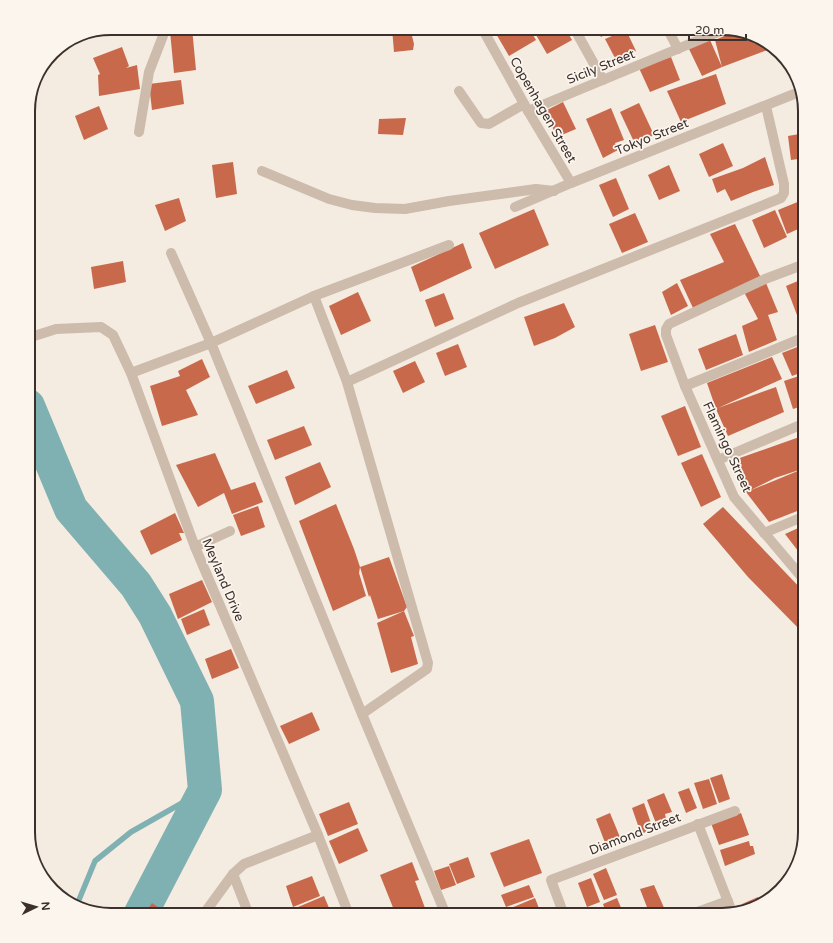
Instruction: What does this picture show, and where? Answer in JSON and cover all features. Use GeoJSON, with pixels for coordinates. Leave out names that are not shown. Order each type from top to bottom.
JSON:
{"type":"FeatureCollection","features":[{"type":"Feature","properties":{"kind":"street"},"geometry":{"type":"LineString","coordinates":[[139,132],[148,72],[163,35]]}},
{"type":"Feature","properties":{"kind":"street","name":"Copenhagen Street"},"geometry":{"type":"LineString","coordinates":[[486,35],[571,183]]}},
{"type":"Feature","properties":{"kind":"street"},"geometry":{"type":"LineString","coordinates":[[578,35],[603,80]]}},
{"type":"Feature","properties":{"kind":"street"},"geometry":{"type":"LineString","coordinates":[[670,35],[678,49]]}},
{"type":"Feature","properties":{"kind":"street","name":"Sicily Street"},"geometry":{"type":"LineString","coordinates":[[459,90],[480,123],[489,124],[526,107],[603,80],[711,35]]}},
{"type":"Feature","properties":{"kind":"street","name":"Tokyo Street"},"geometry":{"type":"LineString","coordinates":[[515,207],[796,93]]}},
{"type":"Feature","properties":{"kind":"street"},"geometry":{"type":"LineString","coordinates":[[347,382],[518,303],[781,198],[784,194],[784,184],[766,106]]}},
{"type":"Feature","properties":{"kind":"street"},"geometry":{"type":"LineString","coordinates":[[262,171],[329,199],[352,205],[375,208],[405,209],[449,201],[536,189],[554,190]]}},
{"type":"Feature","properties":{"kind":"street"},"geometry":{"type":"LineString","coordinates":[[131,373],[211,343],[314,296],[449,245]]}},
{"type":"Feature","properties":{"kind":"street"},"geometry":{"type":"LineString","coordinates":[[171,253],[211,343],[362,714],[443,908]]}},
{"type":"Feature","properties":{"kind":"street","name":"Flamingo Street"},"geometry":{"type":"LineString","coordinates":[[798,267],[764,280],[669,324],[666,329],[666,336],[685,386],[734,498],[798,573]]}},
{"type":"Feature","properties":{"kind":"street"},"geometry":{"type":"LineString","coordinates":[[314,296],[347,382],[428,663],[427,669],[362,714]]}},
{"type":"Feature","properties":{"kind":"street","name":"Meyland Drive"},"geometry":{"type":"LineString","coordinates":[[35,336],[56,329],[101,327],[113,335],[131,373],[195,547],[318,836],[346,908]]}},
{"type":"Feature","properties":{"kind":"street"},"geometry":{"type":"LineString","coordinates":[[685,386],[798,340]]}},
{"type":"Feature","properties":{"kind":"street"},"geometry":{"type":"LineString","coordinates":[[718,460],[798,426]]}},
{"type":"Feature","properties":{"kind":"street"},"geometry":{"type":"LineString","coordinates":[[764,533],[798,519]]}},
{"type":"Feature","properties":{"kind":"street"},"geometry":{"type":"LineString","coordinates":[[195,547],[230,531]]}},
{"type":"Feature","properties":{"kind":"street"},"geometry":{"type":"LineString","coordinates":[[698,824],[734,811]]}},
{"type":"Feature","properties":{"kind":"street","name":"Diamond Street"},"geometry":{"type":"LineString","coordinates":[[561,908],[551,880],[698,824],[730,907]]}},
{"type":"Feature","properties":{"kind":"street"},"geometry":{"type":"LineString","coordinates":[[208,908],[233,874],[244,864],[318,836]]}},
{"type":"Feature","properties":{"kind":"street"},"geometry":{"type":"LineString","coordinates":[[233,874],[246,908]]}},
{"type":"Feature","properties":{"kind":"street"},"geometry":{"type":"LineString","coordinates":[[707,908],[728,900]]}},
{"type":"Feature","properties":{"kind":"building"},"geometry":{"type":"Polygon","coordinates":[[[170,35],[193,35],[196,70],[174,73],[170,35]]]}},
{"type":"Feature","properties":{"kind":"building"},"geometry":{"type":"Polygon","coordinates":[[[393,35],[412,35],[414,44],[413,50],[394,52],[393,35]]]}},
{"type":"Feature","properties":{"kind":"building"},"geometry":{"type":"Polygon","coordinates":[[[497,35],[533,35],[536,40],[509,56],[497,35]]]}},
{"type":"Feature","properties":{"kind":"building"},"geometry":{"type":"Polygon","coordinates":[[[536,35],[569,35],[572,40],[547,54],[536,35]]]}},
{"type":"Feature","properties":{"kind":"building"},"geometry":{"type":"Polygon","coordinates":[[[614,35],[628,35],[636,51],[616,60],[605,39],[614,35]]]}},
{"type":"Feature","properties":{"kind":"building"},"geometry":{"type":"Polygon","coordinates":[[[727,35],[737,36],[751,41],[767,50],[722,67],[715,40],[727,35]]]}},
{"type":"Feature","properties":{"kind":"building"},"geometry":{"type":"Polygon","coordinates":[[[710,40],[722,67],[702,76],[689,49],[710,40]]]}},
{"type":"Feature","properties":{"kind":"building"},"geometry":{"type":"Polygon","coordinates":[[[122,47],[129,66],[126,68],[137,65],[140,89],[99,96],[98,75],[100,74],[93,58],[122,47]]]}},
{"type":"Feature","properties":{"kind":"building"},"geometry":{"type":"Polygon","coordinates":[[[671,57],[680,80],[650,92],[639,68],[671,57]]]}},
{"type":"Feature","properties":{"kind":"building"},"geometry":{"type":"Polygon","coordinates":[[[716,74],[726,104],[681,122],[667,91],[716,74]]]}},
{"type":"Feature","properties":{"kind":"building"},"geometry":{"type":"Polygon","coordinates":[[[181,80],[184,104],[152,110],[149,84],[181,80]]]}},
{"type":"Feature","properties":{"kind":"building"},"geometry":{"type":"Polygon","coordinates":[[[563,102],[576,129],[557,137],[545,111],[563,102]]]}},
{"type":"Feature","properties":{"kind":"building"},"geometry":{"type":"Polygon","coordinates":[[[639,103],[654,135],[635,144],[620,112],[639,103]]]}},
{"type":"Feature","properties":{"kind":"building"},"geometry":{"type":"Polygon","coordinates":[[[99,106],[108,129],[84,140],[75,116],[99,106]]]}},
{"type":"Feature","properties":{"kind":"building"},"geometry":{"type":"Polygon","coordinates":[[[611,108],[624,140],[615,143],[618,150],[603,158],[586,119],[611,108]]]}},
{"type":"Feature","properties":{"kind":"building"},"geometry":{"type":"Polygon","coordinates":[[[406,118],[403,135],[378,134],[379,119],[406,118]]]}},
{"type":"Feature","properties":{"kind":"building"},"geometry":{"type":"Polygon","coordinates":[[[798,134],[798,159],[791,160],[788,136],[798,134]]]}},
{"type":"Feature","properties":{"kind":"building"},"geometry":{"type":"Polygon","coordinates":[[[723,143],[733,166],[709,177],[699,154],[723,143]]]}},
{"type":"Feature","properties":{"kind":"building"},"geometry":{"type":"Polygon","coordinates":[[[765,157],[774,185],[731,201],[725,189],[717,193],[712,179],[743,168],[765,157]]]}},
{"type":"Feature","properties":{"kind":"building"},"geometry":{"type":"Polygon","coordinates":[[[233,162],[237,194],[216,198],[212,165],[233,162]]]}},
{"type":"Feature","properties":{"kind":"building"},"geometry":{"type":"Polygon","coordinates":[[[669,165],[680,191],[659,200],[648,175],[669,165]]]}},
{"type":"Feature","properties":{"kind":"building"},"geometry":{"type":"Polygon","coordinates":[[[616,178],[629,209],[613,217],[599,185],[616,178]]]}},
{"type":"Feature","properties":{"kind":"building"},"geometry":{"type":"Polygon","coordinates":[[[179,198],[186,221],[165,231],[155,205],[179,198]]]}},
{"type":"Feature","properties":{"kind":"building"},"geometry":{"type":"Polygon","coordinates":[[[798,202],[798,229],[787,234],[778,210],[798,202]]]}},
{"type":"Feature","properties":{"kind":"building"},"geometry":{"type":"Polygon","coordinates":[[[534,209],[549,245],[495,269],[479,233],[534,209]]]}},
{"type":"Feature","properties":{"kind":"building"},"geometry":{"type":"Polygon","coordinates":[[[775,210],[787,237],[764,248],[752,220],[775,210]]]}},
{"type":"Feature","properties":{"kind":"building"},"geometry":{"type":"Polygon","coordinates":[[[635,213],[648,242],[622,253],[609,224],[635,213]]]}},
{"type":"Feature","properties":{"kind":"building"},"geometry":{"type":"Polygon","coordinates":[[[735,224],[761,278],[693,308],[680,280],[724,262],[710,234],[735,224]]]}},
{"type":"Feature","properties":{"kind":"building"},"geometry":{"type":"Polygon","coordinates":[[[463,243],[472,268],[420,292],[411,267],[463,243]]]}},
{"type":"Feature","properties":{"kind":"building"},"geometry":{"type":"Polygon","coordinates":[[[123,261],[126,282],[94,289],[91,267],[123,261]]]}},
{"type":"Feature","properties":{"kind":"building"},"geometry":{"type":"Polygon","coordinates":[[[798,281],[798,318],[786,286],[798,281]]]}},
{"type":"Feature","properties":{"kind":"building"},"geometry":{"type":"Polygon","coordinates":[[[677,283],[688,306],[671,315],[662,292],[677,283]]]}},
{"type":"Feature","properties":{"kind":"building"},"geometry":{"type":"Polygon","coordinates":[[[766,283],[778,312],[768,315],[777,340],[749,352],[742,326],[758,319],[744,292],[766,283]]]}},
{"type":"Feature","properties":{"kind":"building"},"geometry":{"type":"Polygon","coordinates":[[[358,292],[371,321],[341,335],[329,306],[358,292]]]}},
{"type":"Feature","properties":{"kind":"building"},"geometry":{"type":"Polygon","coordinates":[[[444,293],[454,319],[435,327],[425,300],[444,293]]]}},
{"type":"Feature","properties":{"kind":"building"},"geometry":{"type":"Polygon","coordinates":[[[564,303],[575,327],[555,338],[534,346],[524,317],[564,303]]]}},
{"type":"Feature","properties":{"kind":"building"},"geometry":{"type":"Polygon","coordinates":[[[655,325],[668,362],[641,371],[629,334],[655,325]]]}},
{"type":"Feature","properties":{"kind":"building"},"geometry":{"type":"Polygon","coordinates":[[[736,334],[743,355],[706,370],[698,349],[736,334]]]}},
{"type":"Feature","properties":{"kind":"building"},"geometry":{"type":"Polygon","coordinates":[[[458,344],[467,367],[445,376],[436,353],[458,344]]]}},
{"type":"Feature","properties":{"kind":"building"},"geometry":{"type":"Polygon","coordinates":[[[798,347],[798,374],[792,376],[782,353],[798,347]]]}},
{"type":"Feature","properties":{"kind":"building"},"geometry":{"type":"Polygon","coordinates":[[[772,357],[782,379],[718,408],[776,387],[784,412],[728,436],[716,409],[707,383],[772,357]]]}},
{"type":"Feature","properties":{"kind":"building"},"geometry":{"type":"Polygon","coordinates":[[[202,359],[210,377],[186,390],[198,415],[162,426],[150,386],[180,376],[178,371],[202,359]]]}},
{"type":"Feature","properties":{"kind":"building"},"geometry":{"type":"Polygon","coordinates":[[[415,361],[425,382],[403,393],[393,371],[415,361]]]}},
{"type":"Feature","properties":{"kind":"building"},"geometry":{"type":"Polygon","coordinates":[[[287,370],[295,388],[256,404],[248,386],[287,370]]]}},
{"type":"Feature","properties":{"kind":"building"},"geometry":{"type":"Polygon","coordinates":[[[798,376],[798,407],[793,409],[784,381],[798,376]]]}},
{"type":"Feature","properties":{"kind":"building"},"geometry":{"type":"Polygon","coordinates":[[[685,406],[701,447],[678,456],[661,416],[685,406]]]}},
{"type":"Feature","properties":{"kind":"building"},"geometry":{"type":"Polygon","coordinates":[[[304,426],[312,445],[275,460],[267,440],[304,426]]]}},
{"type":"Feature","properties":{"kind":"building"},"geometry":{"type":"Polygon","coordinates":[[[798,437],[798,470],[775,478],[749,491],[798,471],[798,511],[769,522],[746,492],[734,460],[798,437]]]}},
{"type":"Feature","properties":{"kind":"building"},"geometry":{"type":"Polygon","coordinates":[[[215,453],[231,490],[255,482],[263,502],[232,514],[224,493],[198,507],[176,465],[215,453]]]}},
{"type":"Feature","properties":{"kind":"building"},"geometry":{"type":"Polygon","coordinates":[[[702,454],[721,497],[701,507],[681,463],[702,454]]]}},
{"type":"Feature","properties":{"kind":"building"},"geometry":{"type":"Polygon","coordinates":[[[320,462],[331,487],[295,505],[285,477],[320,462]]]}},
{"type":"Feature","properties":{"kind":"building"},"geometry":{"type":"Polygon","coordinates":[[[336,504],[360,567],[359,573],[366,596],[333,611],[299,521],[336,504]]]}},
{"type":"Feature","properties":{"kind":"building"},"geometry":{"type":"Polygon","coordinates":[[[258,506],[265,527],[241,536],[233,515],[258,506]]]}},
{"type":"Feature","properties":{"kind":"building"},"geometry":{"type":"Polygon","coordinates":[[[723,507],[798,586],[798,628],[748,577],[703,524],[723,507]]]}},
{"type":"Feature","properties":{"kind":"building"},"geometry":{"type":"Polygon","coordinates":[[[175,513],[184,533],[179,533],[182,540],[151,555],[140,531],[175,513]]]}},
{"type":"Feature","properties":{"kind":"building"},"geometry":{"type":"Polygon","coordinates":[[[798,528],[798,551],[785,534],[798,528]]]}},
{"type":"Feature","properties":{"kind":"building"},"geometry":{"type":"Polygon","coordinates":[[[389,557],[407,607],[404,611],[378,619],[370,595],[369,597],[360,567],[389,557]]]}},
{"type":"Feature","properties":{"kind":"building"},"geometry":{"type":"Polygon","coordinates":[[[202,580],[212,602],[178,619],[169,594],[202,580]]]}},
{"type":"Feature","properties":{"kind":"building"},"geometry":{"type":"Polygon","coordinates":[[[204,609],[210,625],[187,635],[181,619],[204,609]]]}},
{"type":"Feature","properties":{"kind":"building"},"geometry":{"type":"Polygon","coordinates":[[[404,611],[414,636],[411,637],[418,664],[391,673],[377,623],[404,611]]]}},
{"type":"Feature","properties":{"kind":"building"},"geometry":{"type":"Polygon","coordinates":[[[231,649],[239,668],[212,679],[205,659],[231,649]]]}},
{"type":"Feature","properties":{"kind":"building"},"geometry":{"type":"Polygon","coordinates":[[[312,712],[320,730],[289,744],[280,726],[312,712]]]}},
{"type":"Feature","properties":{"kind":"building"},"geometry":{"type":"Polygon","coordinates":[[[722,774],[730,799],[719,803],[710,778],[722,774]]]}},
{"type":"Feature","properties":{"kind":"building"},"geometry":{"type":"Polygon","coordinates":[[[709,779],[717,804],[703,809],[694,783],[709,779]]]}},
{"type":"Feature","properties":{"kind":"building"},"geometry":{"type":"Polygon","coordinates":[[[689,788],[697,808],[686,813],[678,792],[689,788]]]}},
{"type":"Feature","properties":{"kind":"building"},"geometry":{"type":"Polygon","coordinates":[[[664,793],[672,812],[665,814],[667,823],[657,826],[647,800],[664,793]]]}},
{"type":"Feature","properties":{"kind":"building"},"geometry":{"type":"Polygon","coordinates":[[[349,802],[358,824],[328,836],[319,814],[349,802]]]}},
{"type":"Feature","properties":{"kind":"building"},"geometry":{"type":"Polygon","coordinates":[[[644,803],[653,829],[641,834],[632,808],[644,803]]]}},
{"type":"Feature","properties":{"kind":"building"},"geometry":{"type":"Polygon","coordinates":[[[610,813],[622,842],[607,848],[596,819],[610,813]]]}},
{"type":"Feature","properties":{"kind":"building"},"geometry":{"type":"Polygon","coordinates":[[[741,813],[749,835],[719,845],[711,823],[741,813]]]}},
{"type":"Feature","properties":{"kind":"building"},"geometry":{"type":"Polygon","coordinates":[[[358,828],[368,851],[339,864],[329,841],[358,828]]]}},
{"type":"Feature","properties":{"kind":"building"},"geometry":{"type":"Polygon","coordinates":[[[529,839],[542,873],[504,887],[490,853],[529,839]]]}},
{"type":"Feature","properties":{"kind":"building"},"geometry":{"type":"Polygon","coordinates":[[[749,841],[750,846],[753,846],[755,854],[725,866],[720,850],[749,841]]]}},
{"type":"Feature","properties":{"kind":"building"},"geometry":{"type":"Polygon","coordinates":[[[468,857],[475,877],[457,884],[449,864],[468,857]]]}},
{"type":"Feature","properties":{"kind":"building"},"geometry":{"type":"Polygon","coordinates":[[[412,862],[419,880],[415,881],[425,908],[393,908],[380,875],[412,862]]]}},
{"type":"Feature","properties":{"kind":"building"},"geometry":{"type":"Polygon","coordinates":[[[449,866],[456,885],[441,890],[434,871],[449,866]]]}},
{"type":"Feature","properties":{"kind":"building"},"geometry":{"type":"Polygon","coordinates":[[[606,868],[617,895],[604,900],[593,874],[606,868]]]}},
{"type":"Feature","properties":{"kind":"building"},"geometry":{"type":"Polygon","coordinates":[[[312,876],[320,896],[293,907],[286,886],[312,876]]]}},
{"type":"Feature","properties":{"kind":"building"},"geometry":{"type":"Polygon","coordinates":[[[591,878],[600,902],[587,907],[578,883],[591,878]]]}},
{"type":"Feature","properties":{"kind":"building"},"geometry":{"type":"Polygon","coordinates":[[[529,885],[534,897],[506,907],[501,895],[529,885]]]}},
{"type":"Feature","properties":{"kind":"building"},"geometry":{"type":"Polygon","coordinates":[[[654,885],[664,908],[647,908],[640,889],[654,885]]]}},
{"type":"Feature","properties":{"kind":"building"},"geometry":{"type":"Polygon","coordinates":[[[324,896],[329,908],[296,908],[324,896]]]}},
{"type":"Feature","properties":{"kind":"building"},"geometry":{"type":"Polygon","coordinates":[[[758,897],[759,899],[742,905],[742,904],[758,897]]]}},
{"type":"Feature","properties":{"kind":"building"},"geometry":{"type":"Polygon","coordinates":[[[535,898],[539,908],[511,908],[535,898]]]}},
{"type":"Feature","properties":{"kind":"building"},"geometry":{"type":"Polygon","coordinates":[[[617,898],[621,908],[604,908],[603,904],[617,898]]]}},
{"type":"Feature","properties":{"kind":"building"},"geometry":{"type":"Polygon","coordinates":[[[152,903],[159,908],[149,908],[152,903]]]}},
{"type":"Feature","properties":{"kind":"waterway"},"geometry":{"type":"LineString","coordinates":[[35,423],[71,509],[136,585],[155,615],[197,701],[205,790],[144,908]]}},
{"type":"Feature","properties":{"kind":"waterway"},"geometry":{"type":"LineString","coordinates":[[79,900],[95,861],[131,832],[205,790]]}}]}
